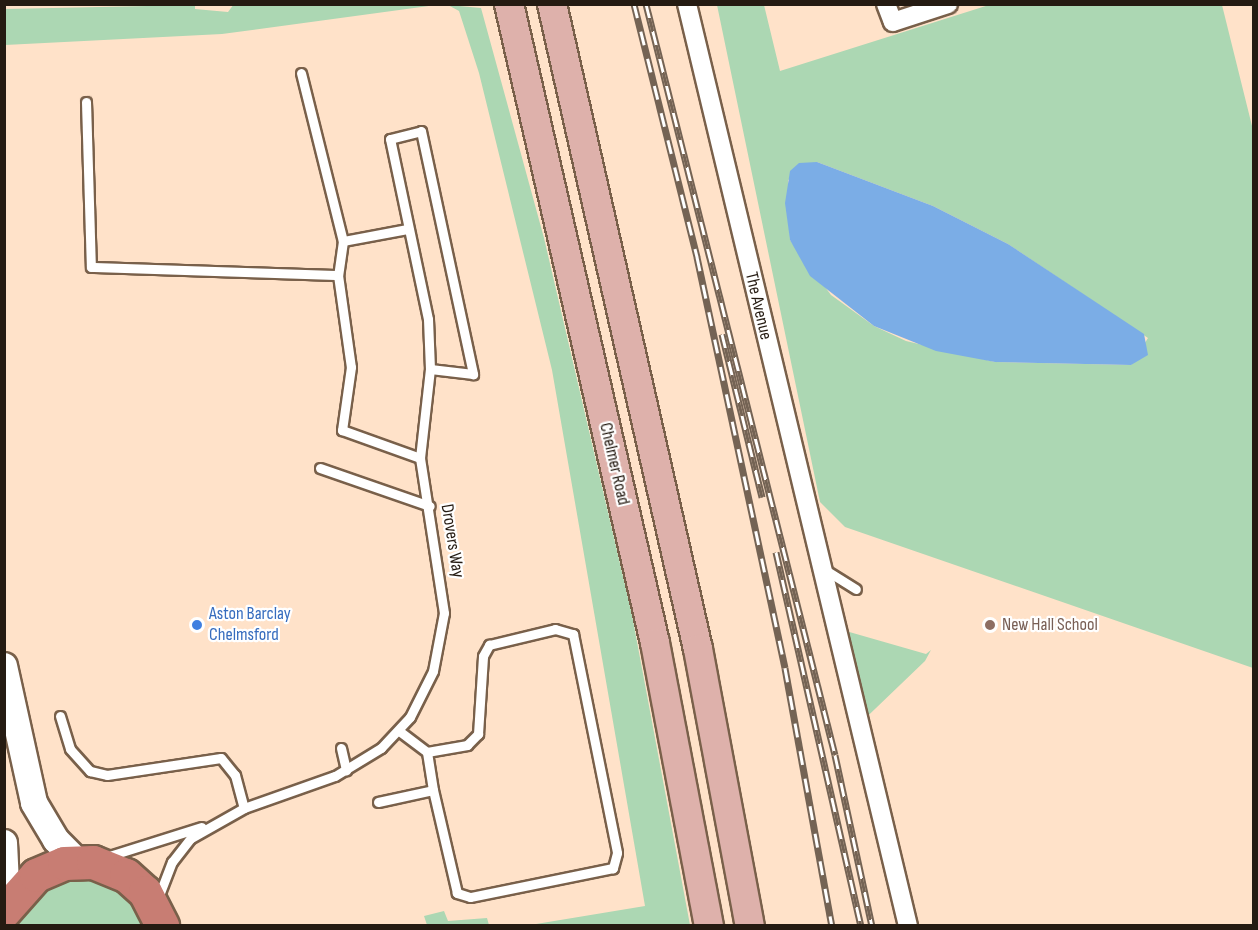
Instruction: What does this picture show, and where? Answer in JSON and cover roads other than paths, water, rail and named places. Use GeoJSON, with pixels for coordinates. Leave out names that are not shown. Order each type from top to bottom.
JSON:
{"type":"FeatureCollection","features":[{"type":"Feature","properties":{"kind":"highway"},"geometry":{"type":"LineString","coordinates":[[6,908],[36,875],[86,862],[126,875],[163,920]]}},
{"type":"Feature","properties":{"kind":"main road","name":"Chelmer Road"},"geometry":{"type":"LineString","coordinates":[[509,4],[655,643],[709,926]]}},
{"type":"Feature","properties":{"kind":"main road"},"geometry":{"type":"LineString","coordinates":[[552,4],[698,649],[750,926]]}},
{"type":"Feature","properties":{"kind":"main road"},"geometry":{"type":"LineString","coordinates":[[4,666],[34,803],[56,840],[86,862]]}},
{"type":"Feature","properties":{"kind":"main road"},"geometry":{"type":"LineString","coordinates":[[4,843],[6,908]]}},
{"type":"Feature","properties":{"kind":"street","name":"The Avenue"},"geometry":{"type":"LineString","coordinates":[[687,4],[817,557]]}},
{"type":"Feature","properties":{"kind":"street"},"geometry":{"type":"LineString","coordinates":[[886,4],[893,22],[948,4]]}},
{"type":"Feature","properties":{"kind":"street"},"geometry":{"type":"LineString","coordinates":[[817,557],[908,926]]}},
{"type":"Feature","properties":{"kind":"lane"},"geometry":{"type":"LineString","coordinates":[[500,4],[516,35]]}},
{"type":"Feature","properties":{"kind":"lane"},"geometry":{"type":"LineString","coordinates":[[301,73],[343,241],[338,275],[351,367],[342,430],[420,458]]}},
{"type":"Feature","properties":{"kind":"lane"},"geometry":{"type":"LineString","coordinates":[[86,102],[91,267],[338,275]]}},
{"type":"Feature","properties":{"kind":"lane","name":"Drovers Way"},"geometry":{"type":"LineString","coordinates":[[163,920],[172,862],[191,838],[212,824],[244,808],[346,770],[399,731],[421,698],[441,645],[442,582],[420,458],[430,369],[429,319],[407,229],[390,140],[421,131],[473,374],[430,369]]}},
{"type":"Feature","properties":{"kind":"lane"},"geometry":{"type":"LineString","coordinates":[[343,241],[407,229]]}},
{"type":"Feature","properties":{"kind":"lane"},"geometry":{"type":"LineString","coordinates":[[320,468],[430,506]]}},
{"type":"Feature","properties":{"kind":"lane","name":"The Avenue"},"geometry":{"type":"LineString","coordinates":[[817,557],[833,580],[856,589]]}},
{"type":"Feature","properties":{"kind":"lane"},"geometry":{"type":"LineString","coordinates":[[399,731],[426,752],[457,893],[470,897],[614,868],[617,853],[573,634],[555,628],[489,645],[483,656],[478,734],[467,745],[426,752]]}},
{"type":"Feature","properties":{"kind":"lane"},"geometry":{"type":"LineString","coordinates":[[60,716],[70,749],[90,771],[107,775],[221,758],[235,775],[244,808]]}},
{"type":"Feature","properties":{"kind":"lane"},"geometry":{"type":"LineString","coordinates":[[341,748],[346,770]]}},
{"type":"Feature","properties":{"kind":"lane"},"geometry":{"type":"LineString","coordinates":[[378,802],[433,790]]}},
{"type":"Feature","properties":{"kind":"lane","name":"Drovers Way"},"geometry":{"type":"LineString","coordinates":[[86,862],[212,824]]}},
{"type":"Feature","properties":{"kind":"water"},"geometry":{"type":"Polygon","coordinates":[[[817,162],[933,206],[1008,244],[1144,334],[1148,355],[1131,365],[995,362],[936,351],[874,326],[810,276],[790,240],[785,203],[790,171],[799,163],[817,162]]]}},
{"type":"Feature","properties":{"kind":"railway"},"geometry":{"type":"LineString","coordinates":[[634,4],[697,257],[785,668],[832,926]]}},
{"type":"Feature","properties":{"kind":"railway"},"geometry":{"type":"LineString","coordinates":[[646,4],[835,755],[872,926]]}},
{"type":"Feature","properties":{"kind":"railway"},"geometry":{"type":"LineString","coordinates":[[722,334],[762,497]]}},
{"type":"Feature","properties":{"kind":"railway"},"geometry":{"type":"LineString","coordinates":[[776,552],[861,926]]}},
{"type":"Feature","properties":{"kind":"place","name":"Aston Barclay Chelmsford"},"geometry":{"type":"Point","coordinates":[197,625]}},
{"type":"Feature","properties":{"kind":"place","name":"New Hall School"},"geometry":{"type":"Point","coordinates":[990,625]}}]}
